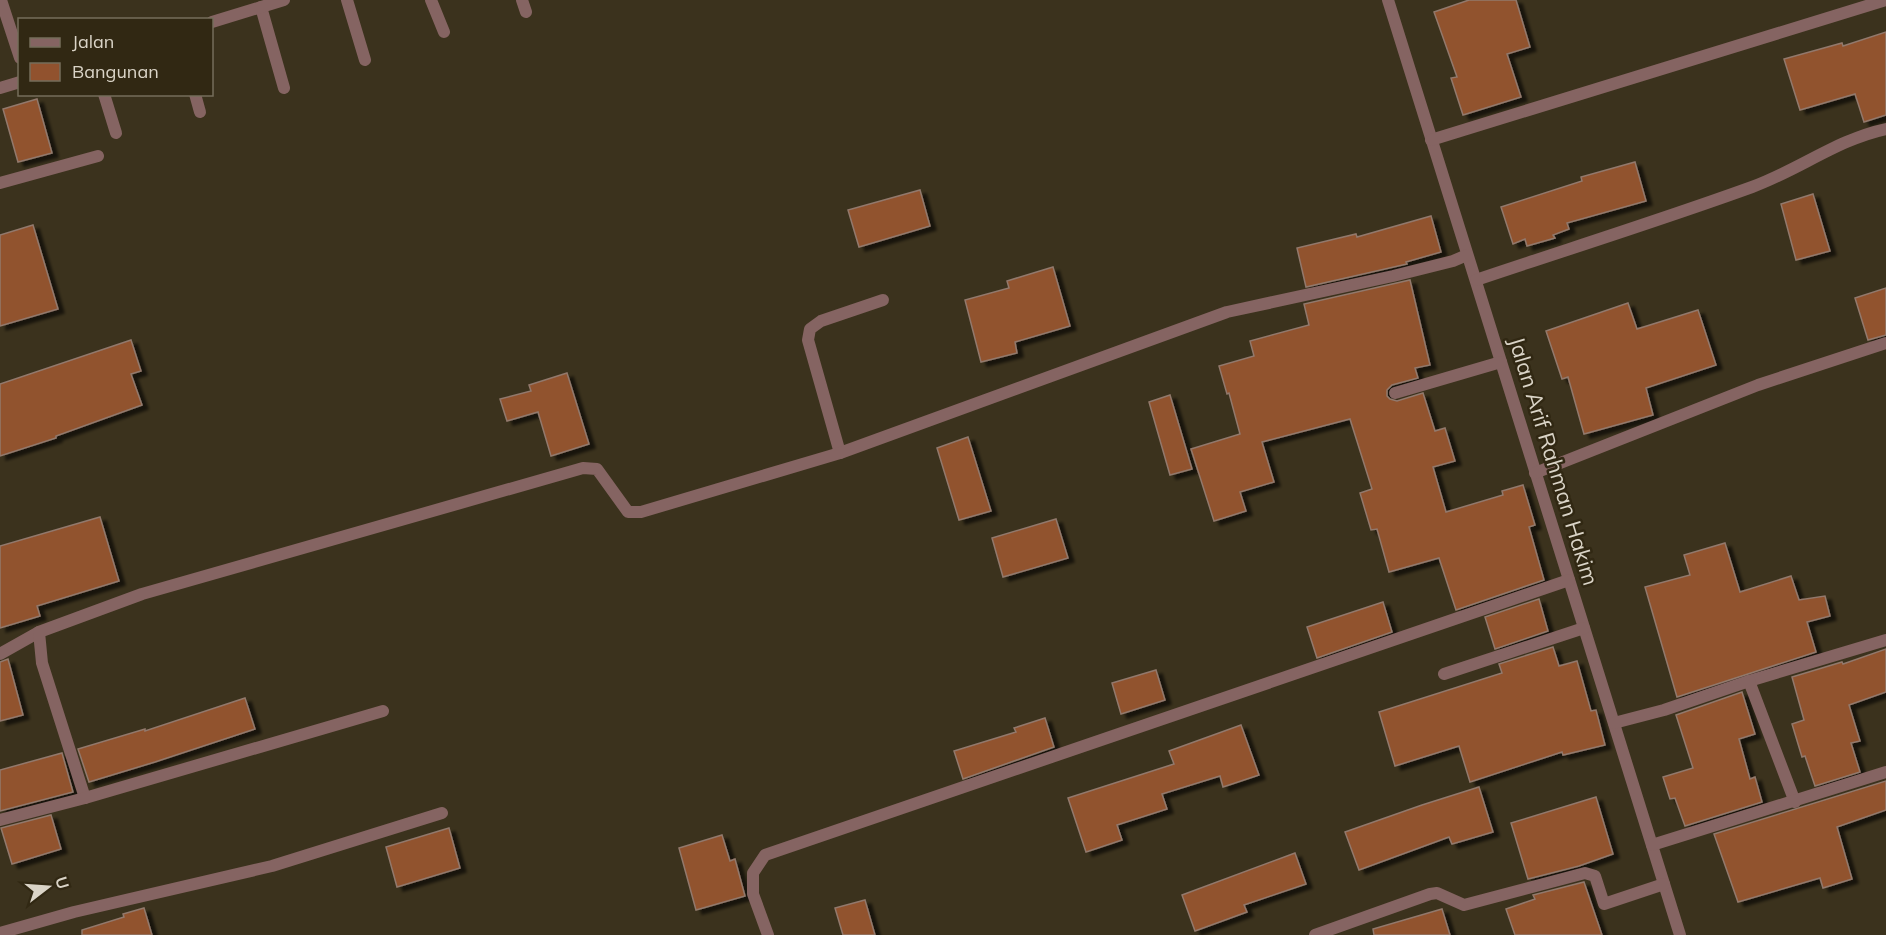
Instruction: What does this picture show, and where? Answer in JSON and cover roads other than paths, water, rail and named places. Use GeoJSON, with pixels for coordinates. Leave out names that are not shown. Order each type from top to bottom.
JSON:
{"type":"FeatureCollection","features":[{"type":"Feature","properties":{"kind":"street"},"geometry":{"type":"LineString","coordinates":[[2,0],[18,52]]}},
{"type":"Feature","properties":{"kind":"street"},"geometry":{"type":"LineString","coordinates":[[213,22],[284,0]]}},
{"type":"Feature","properties":{"kind":"street"},"geometry":{"type":"LineString","coordinates":[[347,0],[365,60]]}},
{"type":"Feature","properties":{"kind":"street"},"geometry":{"type":"LineString","coordinates":[[431,0],[444,32]]}},
{"type":"Feature","properties":{"kind":"street","name":"Jalan Arif Rahman Hakim"},"geometry":{"type":"LineString","coordinates":[[1388,0],[1680,935]]}},
{"type":"Feature","properties":{"kind":"street"},"geometry":{"type":"LineString","coordinates":[[1431,140],[1886,0]]}},
{"type":"Feature","properties":{"kind":"street"},"geometry":{"type":"LineString","coordinates":[[261,7],[284,88]]}},
{"type":"Feature","properties":{"kind":"street"},"geometry":{"type":"LineString","coordinates":[[0,88],[18,83]]}},
{"type":"Feature","properties":{"kind":"street"},"geometry":{"type":"LineString","coordinates":[[105,96],[116,133]]}},
{"type":"Feature","properties":{"kind":"street"},"geometry":{"type":"LineString","coordinates":[[196,96],[200,112]]}},
{"type":"Feature","properties":{"kind":"street"},"geometry":{"type":"LineString","coordinates":[[1476,280],[1755,186],[1844,142],[1886,129]]}},
{"type":"Feature","properties":{"kind":"street"},"geometry":{"type":"LineString","coordinates":[[0,183],[98,156]]}},
{"type":"Feature","properties":{"kind":"street"},"geometry":{"type":"LineString","coordinates":[[0,654],[39,632],[142,594],[584,468],[597,469],[628,512],[641,512],[840,453],[1227,312],[1393,276],[1453,261],[1467,255]]}},
{"type":"Feature","properties":{"kind":"street"},"geometry":{"type":"LineString","coordinates":[[840,453],[808,340],[810,329],[821,321],[883,300]]}},
{"type":"Feature","properties":{"kind":"street"},"geometry":{"type":"LineString","coordinates":[[1536,473],[1758,385],[1886,343]]}},
{"type":"Feature","properties":{"kind":"street"},"geometry":{"type":"LineString","coordinates":[[1395,393],[1501,362]]}},
{"type":"Feature","properties":{"kind":"street"},"geometry":{"type":"LineString","coordinates":[[768,935],[753,894],[753,873],[765,855],[1569,580]]}},
{"type":"Feature","properties":{"kind":"street"},"geometry":{"type":"LineString","coordinates":[[1444,674],[1584,628]]}},
{"type":"Feature","properties":{"kind":"street"},"geometry":{"type":"LineString","coordinates":[[39,632],[42,663],[85,798]]}},
{"type":"Feature","properties":{"kind":"street"},"geometry":{"type":"LineString","coordinates":[[1614,723],[1664,710],[1749,681],[1886,640]]}},
{"type":"Feature","properties":{"kind":"street"},"geometry":{"type":"LineString","coordinates":[[1749,681],[1795,802]]}},
{"type":"Feature","properties":{"kind":"street"},"geometry":{"type":"LineString","coordinates":[[0,820],[85,798],[383,711]]}},
{"type":"Feature","properties":{"kind":"street"},"geometry":{"type":"LineString","coordinates":[[1652,845],[1886,772]]}},
{"type":"Feature","properties":{"kind":"street"},"geometry":{"type":"LineString","coordinates":[[0,933],[74,912],[272,866],[442,813]]}},
{"type":"Feature","properties":{"kind":"street"},"geometry":{"type":"LineString","coordinates":[[1315,935],[1430,894],[1437,893],[1464,905],[1585,873],[1595,876],[1602,901],[1608,904],[1664,884]]}}]}
